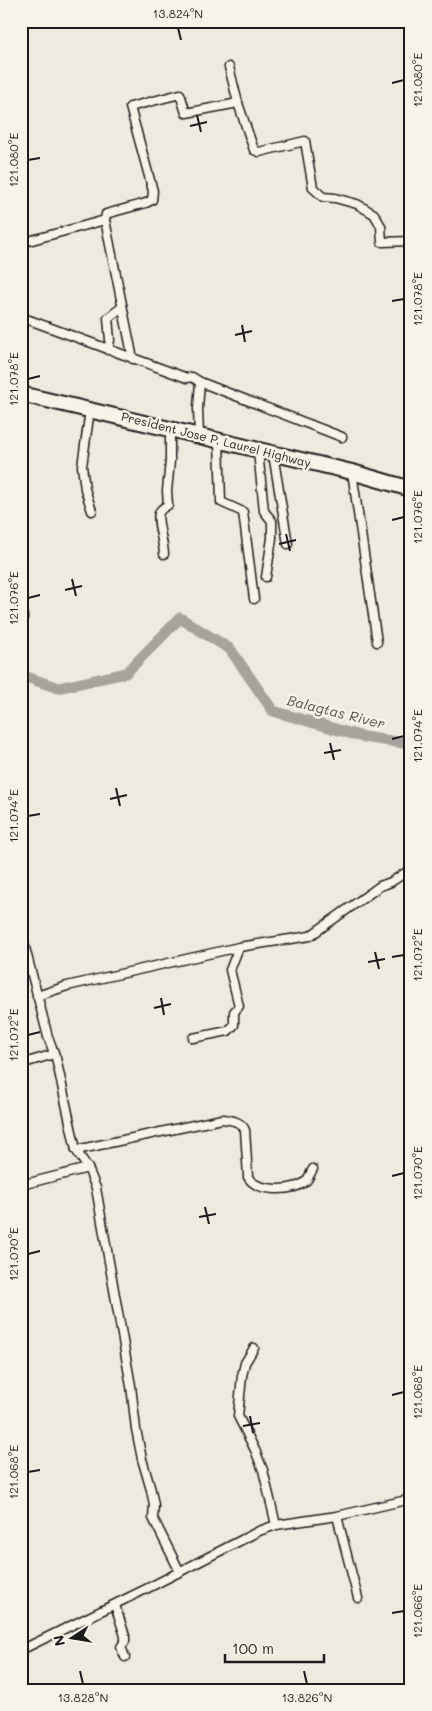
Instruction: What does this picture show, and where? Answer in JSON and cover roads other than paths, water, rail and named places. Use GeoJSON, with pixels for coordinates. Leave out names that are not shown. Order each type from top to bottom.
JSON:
{"type":"FeatureCollection","features":[{"type":"Feature","properties":{"kind":"highway","name":"President Jose P. Laurel Highway"},"geometry":{"type":"LineString","coordinates":[[21,394],[352,472],[411,489]]}},
{"type":"Feature","properties":{"kind":"street"},"geometry":{"type":"LineString","coordinates":[[229,67],[238,103],[254,150],[259,152],[305,142],[313,188],[323,197],[357,204],[374,214],[381,226],[382,242],[411,241]]}},
{"type":"Feature","properties":{"kind":"street"},"geometry":{"type":"LineString","coordinates":[[133,359],[105,220],[106,214],[152,200],[154,191],[130,107],[180,94],[186,113],[238,103]]}},
{"type":"Feature","properties":{"kind":"street"},"geometry":{"type":"LineString","coordinates":[[21,243],[105,220]]}},
{"type":"Feature","properties":{"kind":"street"},"geometry":{"type":"LineString","coordinates":[[108,350],[110,340],[108,318],[122,307]]}},
{"type":"Feature","properties":{"kind":"street"},"geometry":{"type":"LineString","coordinates":[[21,317],[187,378],[192,377],[200,382],[342,437]]}},
{"type":"Feature","properties":{"kind":"street"},"geometry":{"type":"LineString","coordinates":[[200,382],[198,408],[200,436]]}},
{"type":"Feature","properties":{"kind":"street"},"geometry":{"type":"LineString","coordinates":[[90,410],[82,466],[85,489],[92,511]]}},
{"type":"Feature","properties":{"kind":"street"},"geometry":{"type":"LineString","coordinates":[[164,554],[158,514],[168,504],[167,483],[170,461],[170,429]]}},
{"type":"Feature","properties":{"kind":"street"},"geometry":{"type":"LineString","coordinates":[[219,440],[221,502],[244,512],[254,599]]}},
{"type":"Feature","properties":{"kind":"street"},"geometry":{"type":"LineString","coordinates":[[258,450],[264,511],[272,521],[272,538],[266,577]]}},
{"type":"Feature","properties":{"kind":"street"},"geometry":{"type":"LineString","coordinates":[[273,454],[288,544]]}},
{"type":"Feature","properties":{"kind":"street"},"geometry":{"type":"LineString","coordinates":[[352,472],[377,642]]}},
{"type":"Feature","properties":{"kind":"street"},"geometry":{"type":"LineString","coordinates":[[21,604],[23,617],[21,630]]}},
{"type":"Feature","properties":{"kind":"street"},"geometry":{"type":"LineString","coordinates":[[37,996],[66,986],[239,947],[310,936],[380,886],[391,882],[411,869]]}},
{"type":"Feature","properties":{"kind":"street"},"geometry":{"type":"LineString","coordinates":[[21,932],[54,1054],[76,1150],[88,1168],[96,1188],[131,1386],[136,1429],[154,1505],[153,1518],[180,1572]]}},
{"type":"Feature","properties":{"kind":"street"},"geometry":{"type":"LineString","coordinates":[[193,1038],[228,1031],[234,1025],[234,1012],[239,1006],[230,970],[239,947]]}},
{"type":"Feature","properties":{"kind":"street"},"geometry":{"type":"LineString","coordinates":[[21,1064],[54,1054]]}},
{"type":"Feature","properties":{"kind":"street"},"geometry":{"type":"LineString","coordinates":[[76,1150],[222,1119],[236,1122],[246,1130],[248,1177],[250,1181],[260,1188],[275,1189],[302,1183],[307,1180],[313,1169]]}},
{"type":"Feature","properties":{"kind":"street"},"geometry":{"type":"LineString","coordinates":[[21,1185],[88,1168]]}},
{"type":"Feature","properties":{"kind":"street"},"geometry":{"type":"LineString","coordinates":[[254,1348],[245,1364],[242,1376],[238,1416],[255,1450],[262,1470],[276,1525]]}},
{"type":"Feature","properties":{"kind":"street"},"geometry":{"type":"LineString","coordinates":[[21,1650],[115,1605],[259,1531],[276,1525],[337,1516],[411,1499]]}},
{"type":"Feature","properties":{"kind":"street"},"geometry":{"type":"LineString","coordinates":[[337,1516],[358,1598]]}},
{"type":"Feature","properties":{"kind":"street"},"geometry":{"type":"LineString","coordinates":[[115,1605],[125,1636],[125,1641],[121,1647],[124,1657]]}},
{"type":"Feature","properties":{"kind":"waterway","name":"Balagtas River"},"geometry":{"type":"LineString","coordinates":[[21,675],[58,688],[126,673],[180,618],[230,649],[273,711],[363,737],[411,744]]}}]}
